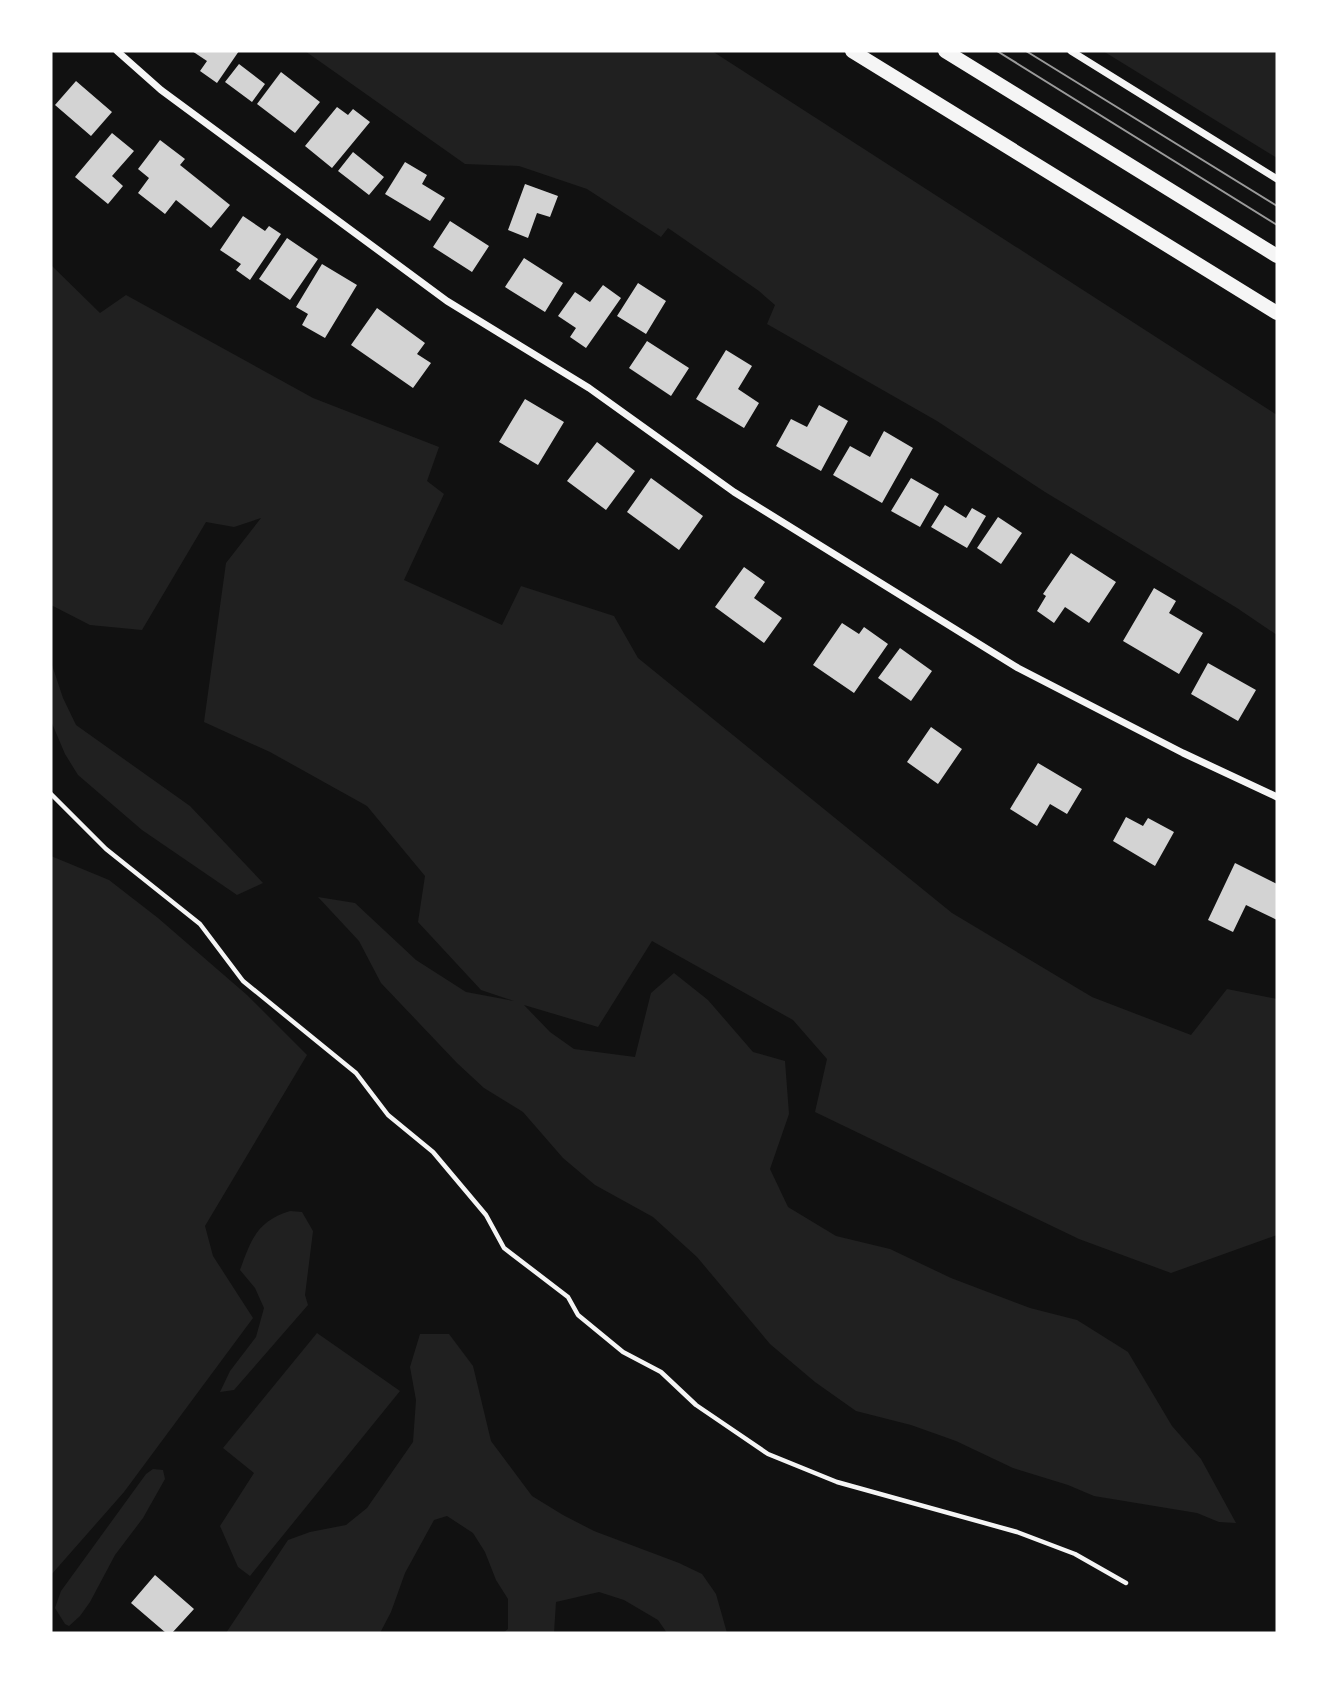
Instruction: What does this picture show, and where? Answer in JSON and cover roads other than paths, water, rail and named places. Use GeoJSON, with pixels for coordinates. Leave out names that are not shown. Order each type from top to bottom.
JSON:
{"type":"FeatureCollection","features":[{"type":"Feature","properties":{"kind":"main road"},"geometry":{"type":"LineString","coordinates":[[852,51],[1277,313]]}},
{"type":"Feature","properties":{"kind":"main road"},"geometry":{"type":"LineString","coordinates":[[945,51],[1277,256]]}},
{"type":"Feature","properties":{"kind":"street"},"geometry":{"type":"LineString","coordinates":[[117,51],[161,90],[447,301],[589,388],[734,492],[1018,668],[1183,753],[1277,797]]}},
{"type":"Feature","properties":{"kind":"street"},"geometry":{"type":"LineString","coordinates":[[1071,51],[1277,179]]}},
{"type":"Feature","properties":{"kind":"tram line"},"geometry":{"type":"LineString","coordinates":[[997,51],[1277,225]]}},
{"type":"Feature","properties":{"kind":"tram line"},"geometry":{"type":"LineString","coordinates":[[1026,51],[1277,206]]}}]}
